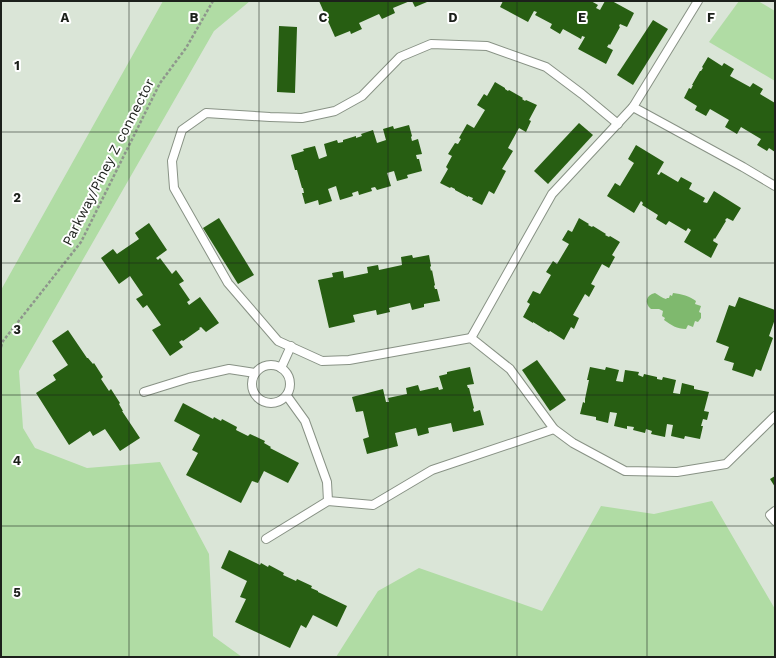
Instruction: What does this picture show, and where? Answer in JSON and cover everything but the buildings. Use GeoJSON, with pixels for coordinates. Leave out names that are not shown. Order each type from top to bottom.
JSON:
{"type":"FeatureCollection","features":[{"type":"Feature","properties":{"kind":"lane"},"geometry":{"type":"LineString","coordinates":[[471,338],[552,194],[633,107],[698,1]]}},
{"type":"Feature","properties":{"kind":"lane"},"geometry":{"type":"LineString","coordinates":[[618,124],[546,67],[487,46],[431,44],[400,57],[362,96],[335,111],[302,118],[206,113],[182,130],[172,161],[174,188],[228,283],[278,341],[322,361],[357,359],[471,338],[510,369],[554,429],[573,443],[625,471],[677,472],[726,464],[775,416]]}},
{"type":"Feature","properties":{"kind":"lane"},"geometry":{"type":"LineString","coordinates":[[633,107],[775,186]]}},
{"type":"Feature","properties":{"kind":"lane"},"geometry":{"type":"LineString","coordinates":[[282,368],[291,346]]}},
{"type":"Feature","properties":{"kind":"lane"},"geometry":{"type":"LineString","coordinates":[[276,365],[282,368],[290,378],[290,390],[287,396],[276,403],[269,404],[262,402],[253,392],[252,379],[255,373],[259,368],[264,366],[276,365]]}},
{"type":"Feature","properties":{"kind":"lane"},"geometry":{"type":"LineString","coordinates":[[144,392],[189,378],[229,369],[255,373]]}},
{"type":"Feature","properties":{"kind":"lane"},"geometry":{"type":"LineString","coordinates":[[287,396],[305,421],[327,482],[328,501]]}},
{"type":"Feature","properties":{"kind":"lane"},"geometry":{"type":"LineString","coordinates":[[266,539],[328,501],[373,505],[432,470],[554,429]]}},
{"type":"Feature","properties":{"kind":"lane"},"geometry":{"type":"LineString","coordinates":[[775,511],[770,515],[775,521]]}},
{"type":"Feature","properties":{"kind":"path","name":"Parkway/Piney Z connector"},"geometry":{"type":"LineString","coordinates":[[1,347],[3,341],[81,242],[160,83],[186,48],[213,1]]}},
{"type":"Feature","properties":{"kind":"shaded area"},"geometry":{"type":"Polygon","coordinates":[[[163,1],[250,1],[214,31],[19,371],[23,428],[35,448],[87,468],[160,462],[209,554],[213,636],[242,657],[1,657],[1,290],[163,1]]]}},
{"type":"Feature","properties":{"kind":"shaded area"},"geometry":{"type":"Polygon","coordinates":[[[739,1],[758,1],[775,11],[775,81],[709,42],[739,1]]]}},
{"type":"Feature","properties":{"kind":"shaded area"},"geometry":{"type":"Polygon","coordinates":[[[655,293],[666,299],[669,298],[670,295],[672,296],[673,293],[691,298],[696,301],[695,304],[701,306],[699,312],[701,313],[701,318],[698,322],[695,321],[693,327],[688,325],[686,329],[672,325],[664,320],[665,318],[662,316],[663,311],[659,309],[651,309],[647,304],[648,297],[655,293]]]}},
{"type":"Feature","properties":{"kind":"shaded area"},"geometry":{"type":"Polygon","coordinates":[[[712,501],[775,609],[775,657],[336,657],[378,591],[419,568],[542,611],[601,506],[654,514],[712,501]]]}}]}
